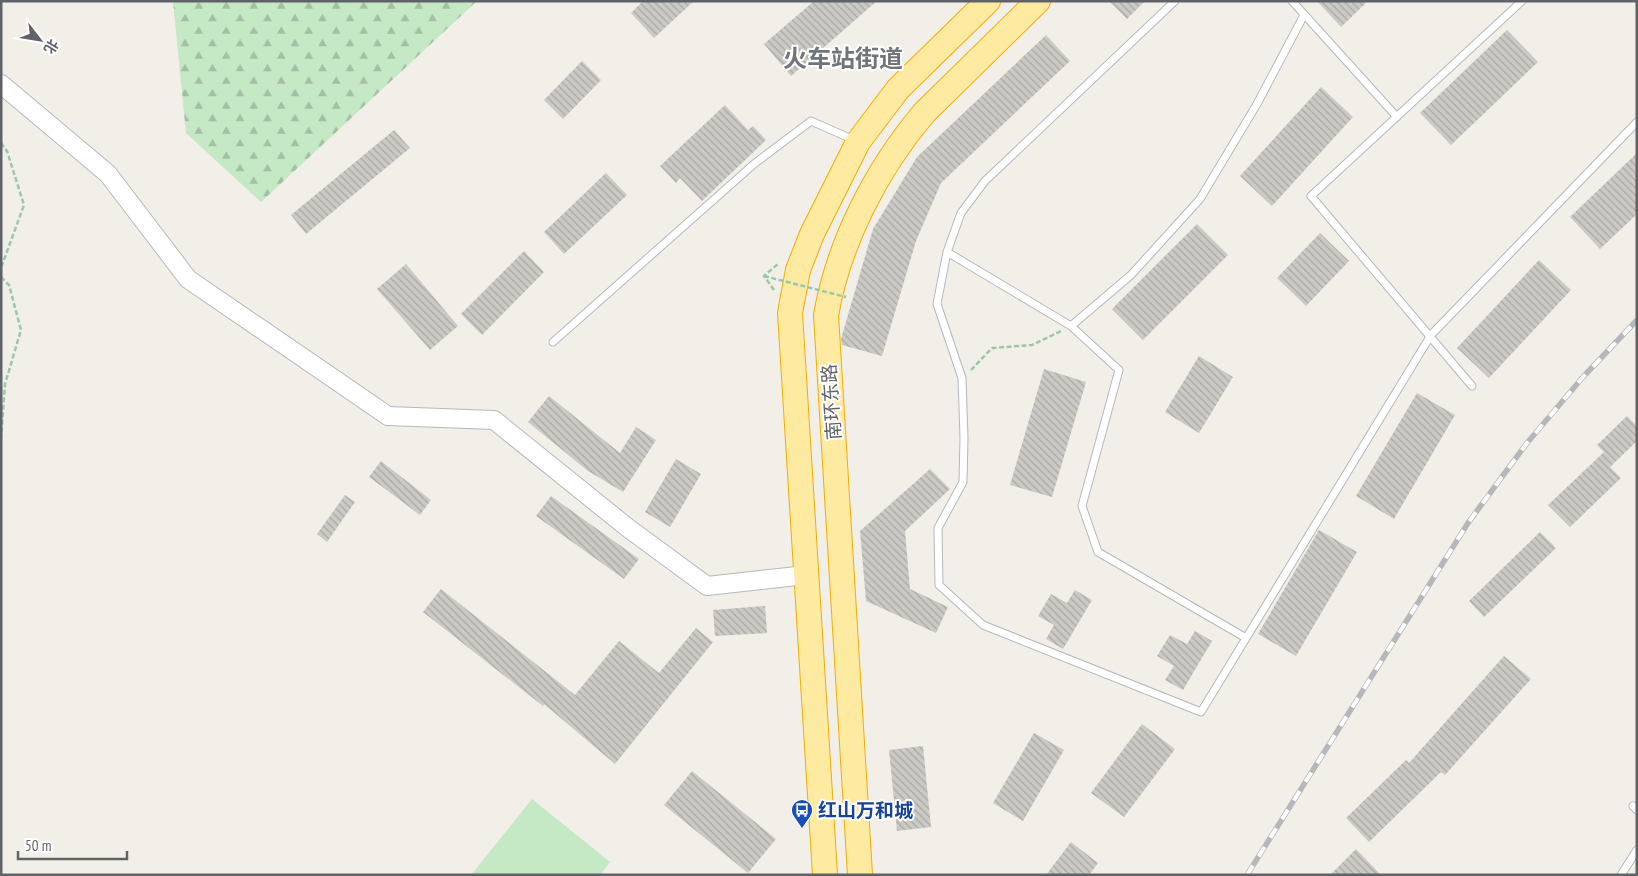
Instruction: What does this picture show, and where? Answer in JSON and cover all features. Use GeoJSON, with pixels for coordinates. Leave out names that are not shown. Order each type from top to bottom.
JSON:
{"type":"FeatureCollection","features":[{"type":"Feature","properties":{"kind":"highway","name":"南环东路"},"geometry":{"type":"LineString","coordinates":[[825,875],[790,313],[798,270],[858,142],[898,89],[988,1]]}},
{"type":"Feature","properties":{"kind":"highway","name":"南环东路"},"geometry":{"type":"LineString","coordinates":[[860,875],[826,315],[832,279],[871,191],[888,160],[909,131],[924,113],[1038,1]]}},
{"type":"Feature","properties":{"kind":"street"},"geometry":{"type":"LineString","coordinates":[[1,84],[108,174],[188,279],[388,416],[494,420],[628,528],[707,586],[806,574]]}},
{"type":"Feature","properties":{"kind":"lane"},"geometry":{"type":"LineString","coordinates":[[1175,1],[985,181],[961,213],[947,252],[937,304],[962,378],[964,438],[963,482],[938,528],[939,585],[983,625],[1201,712],[1431,335],[1637,122]]}},
{"type":"Feature","properties":{"kind":"lane"},"geometry":{"type":"LineString","coordinates":[[1292,1],[1397,117]]}},
{"type":"Feature","properties":{"kind":"lane"},"geometry":{"type":"LineString","coordinates":[[1472,386],[1431,335],[1311,196],[1522,1]]}},
{"type":"Feature","properties":{"kind":"lane"},"geometry":{"type":"LineString","coordinates":[[1071,326],[1131,275],[1200,199],[1257,104],[1304,15]]}},
{"type":"Feature","properties":{"kind":"lane"},"geometry":{"type":"LineString","coordinates":[[553,342],[754,164],[811,121],[858,142]]}},
{"type":"Feature","properties":{"kind":"lane"},"geometry":{"type":"LineString","coordinates":[[947,252],[1071,326],[1119,370],[1082,506],[1098,552],[1246,638]]}},
{"type":"Feature","properties":{"kind":"lane"},"geometry":{"type":"LineString","coordinates":[[1621,875],[1637,850]]}},
{"type":"Feature","properties":{"kind":"path"},"geometry":{"type":"LineString","coordinates":[[1,143],[7,151],[24,205],[1,268]]}},
{"type":"Feature","properties":{"kind":"path"},"geometry":{"type":"LineString","coordinates":[[764,276],[846,297]]}},
{"type":"Feature","properties":{"kind":"path"},"geometry":{"type":"LineString","coordinates":[[1,277],[9,285],[21,330],[5,384],[1,438]]}},
{"type":"Feature","properties":{"kind":"path"},"geometry":{"type":"LineString","coordinates":[[962,378],[992,348],[1032,345],[1071,326]]}},
{"type":"Feature","properties":{"kind":"green space"},"geometry":{"type":"Polygon","coordinates":[[[173,1],[477,1],[261,202],[186,133],[173,1]]]}},
{"type":"Feature","properties":{"kind":"green space"},"geometry":{"type":"Polygon","coordinates":[[[532,799],[610,862],[600,875],[471,875],[532,799]]]}},
{"type":"Feature","properties":{"kind":"building"},"geometry":{"type":"Polygon","coordinates":[[[643,1],[694,1],[654,38],[631,13],[643,1]]]}},
{"type":"Feature","properties":{"kind":"building"},"geometry":{"type":"Polygon","coordinates":[[[814,1],[877,1],[791,76],[764,44],[814,1]]]}},
{"type":"Feature","properties":{"kind":"building"},"geometry":{"type":"Polygon","coordinates":[[[1109,1],[1145,1],[1127,19],[1109,1]]]}},
{"type":"Feature","properties":{"kind":"building"},"geometry":{"type":"Polygon","coordinates":[[[1317,1],[1368,1],[1341,27],[1317,1]]]}},
{"type":"Feature","properties":{"kind":"building"},"geometry":{"type":"Polygon","coordinates":[[[1507,30],[1538,62],[1451,145],[1420,113],[1507,30]]]}},
{"type":"Feature","properties":{"kind":"building"},"geometry":{"type":"Polygon","coordinates":[[[1046,35],[1070,61],[941,183],[916,241],[882,356],[842,345],[841,339],[873,229],[917,157],[1046,35]]]}},
{"type":"Feature","properties":{"kind":"building"},"geometry":{"type":"Polygon","coordinates":[[[582,61],[601,80],[563,119],[544,100],[582,61]]]}},
{"type":"Feature","properties":{"kind":"building"},"geometry":{"type":"Polygon","coordinates":[[[1321,87],[1353,117],[1272,206],[1240,176],[1321,87]]]}},
{"type":"Feature","properties":{"kind":"building"},"geometry":{"type":"Polygon","coordinates":[[[725,105],[748,130],[753,126],[766,140],[702,201],[680,178],[676,183],[660,166],[725,105]]]}},
{"type":"Feature","properties":{"kind":"building"},"geometry":{"type":"Polygon","coordinates":[[[394,130],[410,148],[306,234],[291,215],[394,130]]]}},
{"type":"Feature","properties":{"kind":"building"},"geometry":{"type":"Polygon","coordinates":[[[1637,153],[1637,214],[1600,249],[1570,217],[1637,153]]]}},
{"type":"Feature","properties":{"kind":"building"},"geometry":{"type":"Polygon","coordinates":[[[606,173],[627,195],[564,254],[544,232],[606,173]]]}},
{"type":"Feature","properties":{"kind":"building"},"geometry":{"type":"Polygon","coordinates":[[[1197,224],[1228,255],[1143,340],[1112,309],[1197,224]]]}},
{"type":"Feature","properties":{"kind":"building"},"geometry":{"type":"Polygon","coordinates":[[[1320,233],[1349,261],[1306,306],[1277,278],[1320,233]]]}},
{"type":"Feature","properties":{"kind":"building"},"geometry":{"type":"Polygon","coordinates":[[[524,251],[544,272],[482,335],[461,314],[524,251]]]}},
{"type":"Feature","properties":{"kind":"building"},"geometry":{"type":"Polygon","coordinates":[[[1539,260],[1571,290],[1489,378],[1457,348],[1539,260]]]}},
{"type":"Feature","properties":{"kind":"building"},"geometry":{"type":"Polygon","coordinates":[[[406,264],[458,326],[430,350],[377,289],[406,264]]]}},
{"type":"Feature","properties":{"kind":"building"},"geometry":{"type":"Polygon","coordinates":[[[1199,356],[1233,377],[1199,433],[1165,412],[1199,356]]]}},
{"type":"Feature","properties":{"kind":"building"},"geometry":{"type":"Polygon","coordinates":[[[1044,369],[1086,382],[1052,497],[1010,485],[1044,369]]]}},
{"type":"Feature","properties":{"kind":"building"},"geometry":{"type":"Polygon","coordinates":[[[1417,393],[1455,415],[1394,519],[1356,496],[1417,393]]]}},
{"type":"Feature","properties":{"kind":"building"},"geometry":{"type":"Polygon","coordinates":[[[549,396],[620,453],[636,427],[656,440],[623,492],[588,471],[528,422],[549,396]]]}},
{"type":"Feature","properties":{"kind":"building"},"geometry":{"type":"Polygon","coordinates":[[[1627,416],[1637,426],[1637,441],[1610,467],[1621,478],[1570,527],[1548,505],[1604,452],[1597,445],[1627,416]]]}},
{"type":"Feature","properties":{"kind":"building"},"geometry":{"type":"Polygon","coordinates":[[[676,459],[701,474],[670,527],[645,512],[676,459]]]}},
{"type":"Feature","properties":{"kind":"building"},"geometry":{"type":"Polygon","coordinates":[[[381,461],[431,500],[420,515],[369,477],[381,461]]]}},
{"type":"Feature","properties":{"kind":"building"},"geometry":{"type":"Polygon","coordinates":[[[930,469],[950,489],[905,531],[910,589],[948,607],[936,633],[866,601],[860,531],[930,469]]]}},
{"type":"Feature","properties":{"kind":"building"},"geometry":{"type":"Polygon","coordinates":[[[345,495],[355,502],[327,542],[317,534],[345,495]]]}},
{"type":"Feature","properties":{"kind":"building"},"geometry":{"type":"Polygon","coordinates":[[[551,496],[639,559],[624,579],[536,516],[551,496]]]}},
{"type":"Feature","properties":{"kind":"building"},"geometry":{"type":"Polygon","coordinates":[[[1319,530],[1357,552],[1296,656],[1258,634],[1319,530]]]}},
{"type":"Feature","properties":{"kind":"building"},"geometry":{"type":"Polygon","coordinates":[[[1540,532],[1556,548],[1484,617],[1469,601],[1540,532]]]}},
{"type":"Feature","properties":{"kind":"building"},"geometry":{"type":"Polygon","coordinates":[[[441,589],[575,695],[619,641],[659,673],[696,628],[713,642],[615,764],[544,704],[543,706],[423,612],[441,589]]]}},
{"type":"Feature","properties":{"kind":"building"},"geometry":{"type":"Polygon","coordinates":[[[1075,590],[1092,600],[1063,649],[1046,639],[1054,625],[1038,616],[1051,594],[1067,603],[1075,590]]]}},
{"type":"Feature","properties":{"kind":"building"},"geometry":{"type":"Polygon","coordinates":[[[765,606],[767,633],[715,636],[713,610],[765,606]]]}},
{"type":"Feature","properties":{"kind":"building"},"geometry":{"type":"Polygon","coordinates":[[[1195,631],[1212,641],[1183,690],[1165,680],[1174,666],[1157,656],[1170,635],[1187,644],[1195,631]]]}},
{"type":"Feature","properties":{"kind":"building"},"geometry":{"type":"Polygon","coordinates":[[[1504,656],[1531,679],[1445,775],[1441,772],[1369,842],[1346,818],[1406,760],[1409,763],[1504,656]]]}},
{"type":"Feature","properties":{"kind":"building"},"geometry":{"type":"Polygon","coordinates":[[[1142,724],[1175,749],[1124,817],[1091,793],[1142,724]]]}},
{"type":"Feature","properties":{"kind":"building"},"geometry":{"type":"Polygon","coordinates":[[[1034,733],[1064,750],[1023,821],[993,803],[1034,733]]]}},
{"type":"Feature","properties":{"kind":"building"},"geometry":{"type":"Polygon","coordinates":[[[923,746],[931,827],[897,831],[889,750],[923,746]]]}},
{"type":"Feature","properties":{"kind":"building"},"geometry":{"type":"Polygon","coordinates":[[[692,771],[776,839],[748,873],[664,805],[692,771]]]}},
{"type":"Feature","properties":{"kind":"building"},"geometry":{"type":"Polygon","coordinates":[[[1071,842],[1098,863],[1089,875],[1046,875],[1071,842]]]}},
{"type":"Feature","properties":{"kind":"building"},"geometry":{"type":"Polygon","coordinates":[[[1356,849],[1381,875],[1330,875],[1356,849]]]}},
{"type":"Feature","properties":{"kind":"railway"},"geometry":{"type":"LineString","coordinates":[[1247,875],[1468,523],[1527,443],[1583,377],[1637,320]]}},
{"type":"Feature","properties":{"kind":"place","name":"红山万和城"},"geometry":{"type":"Point","coordinates":[802,829]}},
{"type":"Feature","properties":{"kind":"district","name":"火车站街道"},"geometry":{"type":"Point","coordinates":[843,59]}}]}
